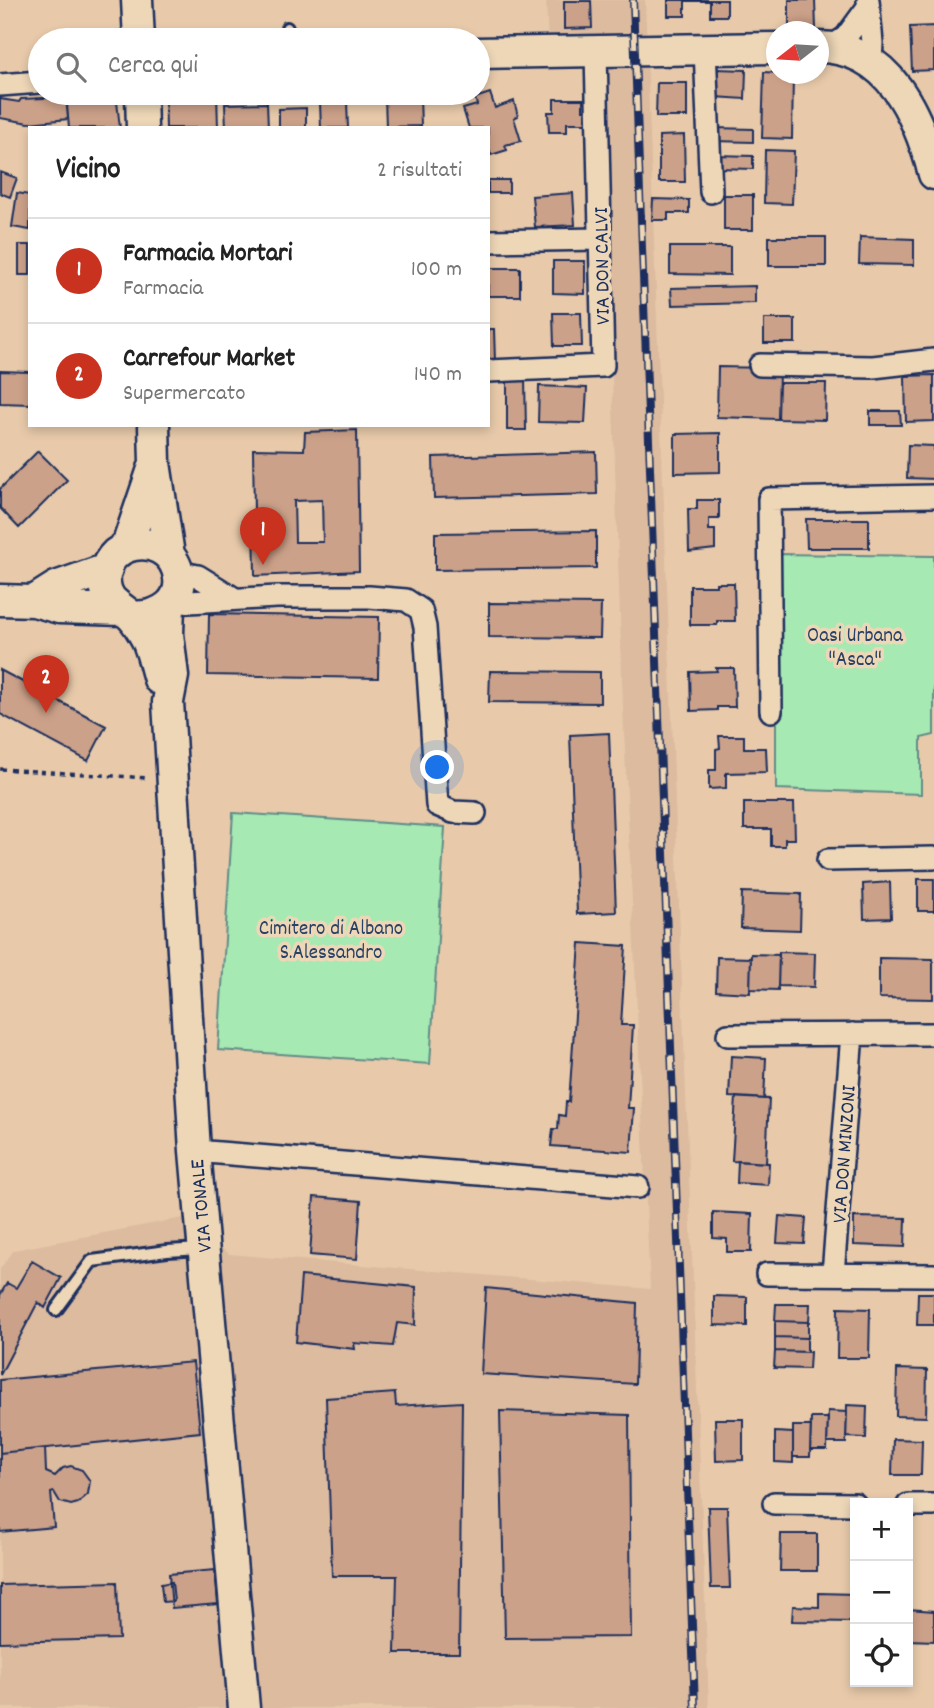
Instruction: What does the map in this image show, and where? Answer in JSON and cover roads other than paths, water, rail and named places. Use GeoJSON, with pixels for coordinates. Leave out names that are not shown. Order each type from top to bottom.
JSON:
{"type":"FeatureCollection","features":[{"type":"Feature","properties":{"kind":"main road"},"geometry":{"type":"LineString","coordinates":[[137,0],[138,28]]}},
{"type":"Feature","properties":{"kind":"main road"},"geometry":{"type":"LineString","coordinates":[[490,53],[766,48]]}},
{"type":"Feature","properties":{"kind":"main road"},"geometry":{"type":"LineString","coordinates":[[829,48],[853,52],[871,62],[887,77],[910,107],[924,139],[934,174]]}},
{"type":"Feature","properties":{"kind":"main road"},"geometry":{"type":"LineString","coordinates":[[141,105],[142,126]]}},
{"type":"Feature","properties":{"kind":"main road","name":"VIA TONALE"},"geometry":{"type":"LineString","coordinates":[[154,427],[155,463],[179,585],[170,604],[168,634],[173,676],[168,702],[195,1151],[244,1708]]}},
{"type":"Feature","properties":{"kind":"main road","name":"VIA TONALE"},"geometry":{"type":"LineString","coordinates":[[155,463],[127,546],[116,554],[107,569],[105,584],[115,606],[126,613],[147,639],[168,702]]}},
{"type":"Feature","properties":{"kind":"main road"},"geometry":{"type":"LineString","coordinates":[[127,546],[148,543],[159,547],[174,564]]}},
{"type":"Feature","properties":{"kind":"main road"},"geometry":{"type":"LineString","coordinates":[[34,601],[56,587],[107,569]]}},
{"type":"Feature","properties":{"kind":"main road"},"geometry":{"type":"LineString","coordinates":[[0,600],[34,601],[59,607],[152,616],[170,604]]}},
{"type":"Feature","properties":{"kind":"street"},"geometry":{"type":"LineString","coordinates":[[829,45],[846,37],[868,4]]}},
{"type":"Feature","properties":{"kind":"street"},"geometry":{"type":"LineString","coordinates":[[868,4],[871,62]]}},
{"type":"Feature","properties":{"kind":"street"},"geometry":{"type":"LineString","coordinates":[[705,49],[710,192]]}},
{"type":"Feature","properties":{"kind":"street","name":"VIA DON CALVI"},"geometry":{"type":"LineString","coordinates":[[490,371],[603,366],[596,51]]}},
{"type":"Feature","properties":{"kind":"street"},"geometry":{"type":"LineString","coordinates":[[0,85],[28,83]]}},
{"type":"Feature","properties":{"kind":"street"},"geometry":{"type":"LineString","coordinates":[[490,242],[600,239]]}},
{"type":"Feature","properties":{"kind":"street"},"geometry":{"type":"LineString","coordinates":[[760,365],[873,367],[934,360]]}},
{"type":"Feature","properties":{"kind":"street"},"geometry":{"type":"LineString","coordinates":[[771,711],[769,499],[934,496]]}},
{"type":"Feature","properties":{"kind":"street"},"geometry":{"type":"LineString","coordinates":[[174,564],[235,599]]}},
{"type":"Feature","properties":{"kind":"street"},"geometry":{"type":"LineString","coordinates":[[170,604],[235,599],[369,597],[406,600],[421,610],[425,627],[437,805],[453,812],[475,813]]}},
{"type":"Feature","properties":{"kind":"street"},"geometry":{"type":"LineString","coordinates":[[828,860],[934,858]]}},
{"type":"Feature","properties":{"kind":"street","name":"VIA DON MINZONI"},"geometry":{"type":"LineString","coordinates":[[833,1274],[852,1034]]}},
{"type":"Feature","properties":{"kind":"street"},"geometry":{"type":"LineString","coordinates":[[728,1035],[934,1034]]}},
{"type":"Feature","properties":{"kind":"street"},"geometry":{"type":"LineString","coordinates":[[195,1151],[638,1186]]}},
{"type":"Feature","properties":{"kind":"street"},"geometry":{"type":"LineString","coordinates":[[767,1274],[934,1275]]}},
{"type":"Feature","properties":{"kind":"street"},"geometry":{"type":"LineString","coordinates":[[774,1503],[850,1504]]}},
{"type":"Feature","properties":{"kind":"street"},"geometry":{"type":"LineString","coordinates":[[913,1505],[934,1505]]}},
{"type":"Feature","properties":{"kind":"lane"},"geometry":{"type":"LineString","coordinates":[[56,1310],[92,1261],[204,1249]]}},
{"type":"Feature","properties":{"kind":"railway"},"geometry":{"type":"LineString","coordinates":[[633,0],[695,1708]]}},
{"type":"Feature","properties":{"kind":"place","name":"Farmacia Mortari"},"geometry":{"type":"Point","coordinates":[263,565]}},
{"type":"Feature","properties":{"kind":"place","name":"Carrefour Market"},"geometry":{"type":"Point","coordinates":[46,713]}},
{"type":"Feature","properties":{"kind":"park label","name":"Oasi Urbana \"Asca\""},"geometry":{"type":"Point","coordinates":[855,646]}},
{"type":"Feature","properties":{"kind":"park label","name":"Cimitero di Albano S.Alessandro"},"geometry":{"type":"Point","coordinates":[331,939]}}]}
